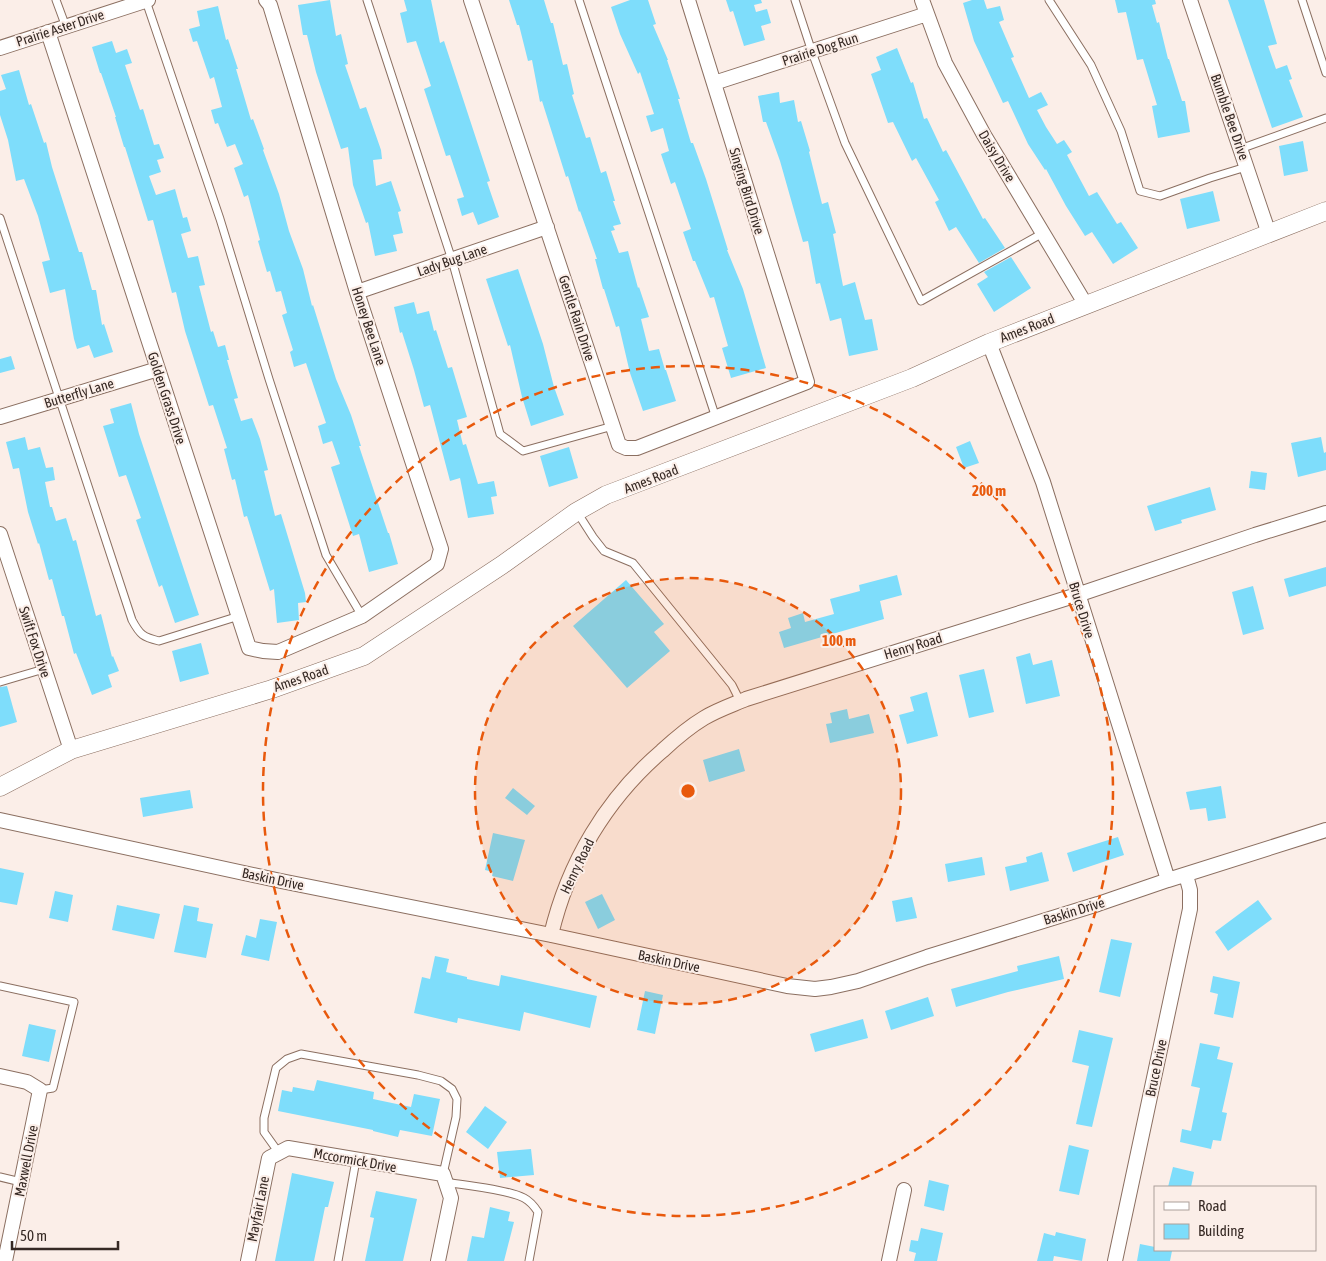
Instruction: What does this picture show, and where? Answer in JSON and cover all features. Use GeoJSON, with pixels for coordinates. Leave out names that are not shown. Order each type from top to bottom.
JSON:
{"type":"FeatureCollection","features":[{"type":"Feature","properties":{"kind":"street","name":"Prairie Aster Drive"},"geometry":{"type":"LineString","coordinates":[[0,48],[147,0]]}},
{"type":"Feature","properties":{"kind":"street","name":"Honey Bee Lane"},"geometry":{"type":"LineString","coordinates":[[266,0],[270,5],[358,292],[441,549],[438,564],[362,616]]}},
{"type":"Feature","properties":{"kind":"street","name":"Gentle Rain Drive"},"geometry":{"type":"LineString","coordinates":[[471,0],[619,445],[626,448],[637,448],[807,382]]}},
{"type":"Feature","properties":{"kind":"street","name":"Singing Bird Drive"},"geometry":{"type":"LineString","coordinates":[[688,0],[807,382]]}},
{"type":"Feature","properties":{"kind":"street","name":"Daisy Drive"},"geometry":{"type":"LineString","coordinates":[[922,0],[945,63],[984,135],[1086,305]]}},
{"type":"Feature","properties":{"kind":"street","name":"Bumble Bee Drive"},"geometry":{"type":"LineString","coordinates":[[1190,0],[1269,234]]}},
{"type":"Feature","properties":{"kind":"street","name":"Prairie Dog Run"},"geometry":{"type":"LineString","coordinates":[[714,84],[927,14]]}},
{"type":"Feature","properties":{"kind":"street","name":"Golden Grass Drive"},"geometry":{"type":"LineString","coordinates":[[48,32],[249,648],[263,652],[278,652],[362,616]]}},
{"type":"Feature","properties":{"kind":"street","name":"Ames Road"},"geometry":{"type":"LineString","coordinates":[[0,787],[71,750],[272,689],[364,656],[576,512],[606,495],[912,378],[989,343],[1326,211]]}},
{"type":"Feature","properties":{"kind":"street","name":"Lady Bug Lane"},"geometry":{"type":"LineString","coordinates":[[358,292],[547,227]]}},
{"type":"Feature","properties":{"kind":"street","name":"Bruce Drive"},"geometry":{"type":"LineString","coordinates":[[989,343],[1043,482],[1168,880]]}},
{"type":"Feature","properties":{"kind":"street","name":"Butterfly Lane"},"geometry":{"type":"LineString","coordinates":[[0,416],[158,369]]}},
{"type":"Feature","properties":{"kind":"street","name":"Henry Road"},"geometry":{"type":"LineString","coordinates":[[551,935],[558,907],[579,856],[606,812],[647,763],[703,719],[740,701],[1077,595],[1326,513]]}},
{"type":"Feature","properties":{"kind":"street","name":"Swift Fox Drive"},"geometry":{"type":"LineString","coordinates":[[0,534],[71,750]]}},
{"type":"Feature","properties":{"kind":"street","name":"Baskin Drive"},"geometry":{"type":"LineString","coordinates":[[0,820],[281,881],[551,935],[787,986],[815,989],[858,981],[927,957],[1326,830]]}},
{"type":"Feature","properties":{"kind":"street","name":"Bruce Drive"},"geometry":{"type":"LineString","coordinates":[[1115,1261],[1190,909],[1190,890],[1186,875]]}},
{"type":"Feature","properties":{"kind":"street"},"geometry":{"type":"LineString","coordinates":[[0,1076],[27,1082],[40,1090]]}},
{"type":"Feature","properties":{"kind":"street","name":"Maxwell Drive"},"geometry":{"type":"LineString","coordinates":[[6,1261],[40,1090]]}},
{"type":"Feature","properties":{"kind":"street","name":"Mccormick Drive"},"geometry":{"type":"LineString","coordinates":[[274,1155],[288,1148],[444,1178]]}},
{"type":"Feature","properties":{"kind":"street","name":"Mayfair Lane"},"geometry":{"type":"LineString","coordinates":[[248,1261],[274,1155]]}},
{"type":"Feature","properties":{"kind":"street"},"geometry":{"type":"LineString","coordinates":[[438,1261],[451,1198],[444,1178]]}},
{"type":"Feature","properties":{"kind":"street"},"geometry":{"type":"LineString","coordinates":[[889,1261],[904,1190]]}},
{"type":"Feature","properties":{"kind":"lane"},"geometry":{"type":"LineString","coordinates":[[56,0],[66,26]]}},
{"type":"Feature","properties":{"kind":"lane"},"geometry":{"type":"LineString","coordinates":[[147,0],[220,219],[326,555],[362,616]]}},
{"type":"Feature","properties":{"kind":"lane"},"geometry":{"type":"LineString","coordinates":[[367,0],[452,260],[500,434],[523,451],[613,426]]}},
{"type":"Feature","properties":{"kind":"lane"},"geometry":{"type":"LineString","coordinates":[[579,0],[716,418]]}},
{"type":"Feature","properties":{"kind":"lane"},"geometry":{"type":"LineString","coordinates":[[796,0],[812,52],[845,143],[921,301],[1043,233]]}},
{"type":"Feature","properties":{"kind":"lane"},"geometry":{"type":"LineString","coordinates":[[1049,0],[1092,65],[1121,131],[1140,191],[1160,196],[1246,167]]}},
{"type":"Feature","properties":{"kind":"lane"},"geometry":{"type":"LineString","coordinates":[[1302,0],[1326,73]]}},
{"type":"Feature","properties":{"kind":"lane"},"geometry":{"type":"LineString","coordinates":[[1240,149],[1326,118]]}},
{"type":"Feature","properties":{"kind":"lane"},"geometry":{"type":"LineString","coordinates":[[0,218],[132,620],[138,632],[147,638],[159,641],[239,616]]}},
{"type":"Feature","properties":{"kind":"lane"},"geometry":{"type":"LineString","coordinates":[[576,512],[592,537],[604,551],[633,563],[732,685],[740,701]]}},
{"type":"Feature","properties":{"kind":"lane"},"geometry":{"type":"LineString","coordinates":[[0,682],[44,669]]}},
{"type":"Feature","properties":{"kind":"lane"},"geometry":{"type":"LineString","coordinates":[[0,986],[74,1002],[53,1088],[40,1090]]}},
{"type":"Feature","properties":{"kind":"lane"},"geometry":{"type":"LineString","coordinates":[[274,1155],[264,1132],[264,1118],[276,1068],[287,1058],[301,1054],[418,1075],[441,1081],[452,1089],[457,1100],[456,1117],[444,1178],[512,1194],[524,1198],[533,1205],[538,1212],[529,1261]]}},
{"type":"Feature","properties":{"kind":"lane"},"geometry":{"type":"LineString","coordinates":[[338,1261],[356,1160]]}},
{"type":"Feature","properties":{"kind":"lane"},"geometry":{"type":"LineString","coordinates":[[0,1177],[21,1182]]}},
{"type":"Feature","properties":{"kind":"building"},"geometry":{"type":"Polygon","coordinates":[[[330,0],[336,36],[341,34],[348,64],[345,65],[360,109],[366,107],[381,150],[382,159],[373,160],[376,186],[391,181],[401,211],[398,212],[403,233],[393,235],[397,251],[375,256],[368,222],[366,223],[353,185],[348,147],[341,149],[316,72],[307,35],[303,35],[298,5],[330,0]]]}},
{"type":"Feature","properties":{"kind":"building"},"geometry":{"type":"Polygon","coordinates":[[[404,0],[431,0],[440,43],[444,41],[490,181],[487,182],[499,217],[478,225],[473,212],[462,216],[457,199],[464,197],[450,155],[446,156],[424,89],[431,86],[416,41],[407,43],[400,13],[407,11],[404,0]]]}},
{"type":"Feature","properties":{"kind":"building"},"geometry":{"type":"Polygon","coordinates":[[[509,0],[544,0],[551,23],[553,23],[563,65],[567,64],[574,94],[572,95],[586,138],[590,137],[601,173],[606,171],[615,201],[613,201],[621,224],[613,226],[615,230],[611,231],[619,253],[628,251],[638,288],[649,317],[641,319],[649,351],[659,349],[676,401],[643,411],[630,373],[619,326],[616,327],[603,289],[595,259],[597,259],[568,176],[566,177],[542,101],[540,102],[532,60],[528,61],[519,25],[517,25],[509,0]]]}},
{"type":"Feature","properties":{"kind":"building"},"geometry":{"type":"Polygon","coordinates":[[[630,0],[648,0],[656,24],[653,25],[668,60],[691,143],[693,143],[706,179],[727,250],[743,289],[766,368],[731,378],[722,348],[728,346],[714,297],[710,298],[695,261],[693,261],[683,232],[691,229],[675,182],[671,184],[661,154],[669,151],[663,128],[651,132],[646,116],[654,114],[640,72],[638,74],[620,34],[611,7],[630,0]]]}},
{"type":"Feature","properties":{"kind":"building"},"geometry":{"type":"Polygon","coordinates":[[[726,0],[761,0],[762,3],[754,5],[756,12],[767,9],[771,23],[761,26],[765,40],[744,46],[733,11],[730,12],[726,0]]]}},
{"type":"Feature","properties":{"kind":"building"},"geometry":{"type":"Polygon","coordinates":[[[972,0],[984,0],[987,9],[1000,6],[1004,20],[999,22],[1014,57],[1011,58],[1029,98],[1041,92],[1048,105],[1037,110],[1046,127],[1057,144],[1064,140],[1072,152],[1067,155],[1089,196],[1097,192],[1117,224],[1121,222],[1138,248],[1113,264],[1092,232],[1085,236],[1046,169],[1028,144],[1008,101],[1003,103],[974,41],[963,3],[972,0]]]}},
{"type":"Feature","properties":{"kind":"building"},"geometry":{"type":"Polygon","coordinates":[[[1115,0],[1155,0],[1156,4],[1152,5],[1157,23],[1159,22],[1168,59],[1182,101],[1185,101],[1190,132],[1158,138],[1152,106],[1157,105],[1143,59],[1137,60],[1126,12],[1118,13],[1115,0]]]}},
{"type":"Feature","properties":{"kind":"building"},"geometry":{"type":"Polygon","coordinates":[[[1228,0],[1264,0],[1277,44],[1268,46],[1276,69],[1287,65],[1292,79],[1289,80],[1303,117],[1272,128],[1228,0]]]}},
{"type":"Feature","properties":{"kind":"building"},"geometry":{"type":"Polygon","coordinates":[[[218,6],[226,40],[228,39],[238,69],[236,69],[251,120],[253,119],[279,194],[289,231],[303,269],[312,306],[336,379],[351,415],[361,446],[359,446],[398,564],[369,572],[359,534],[353,536],[331,467],[340,464],[332,441],[323,444],[318,426],[326,423],[306,363],[294,367],[290,352],[293,350],[282,315],[287,313],[281,291],[276,292],[270,271],[267,272],[248,195],[244,197],[234,168],[243,164],[235,144],[227,147],[218,123],[215,124],[211,110],[222,107],[214,77],[210,79],[197,41],[193,42],[189,29],[200,26],[197,11],[218,6]]]}},
{"type":"Feature","properties":{"kind":"building"},"geometry":{"type":"Polygon","coordinates":[[[112,41],[116,53],[127,49],[132,63],[125,65],[140,110],[143,109],[154,145],[159,144],[164,158],[157,160],[161,172],[149,176],[156,195],[175,189],[183,218],[187,217],[191,231],[181,234],[188,258],[198,256],[205,285],[199,286],[211,332],[213,331],[218,347],[225,345],[229,360],[227,360],[238,398],[234,399],[241,421],[252,418],[260,439],[268,470],[264,471],[275,516],[281,514],[305,593],[306,602],[298,603],[299,620],[277,623],[274,589],[270,591],[247,516],[244,517],[235,479],[232,480],[224,449],[227,448],[213,405],[209,406],[185,331],[176,292],[172,293],[153,220],[148,221],[92,47],[112,41]]]}},
{"type":"Feature","properties":{"kind":"building"},"geometry":{"type":"Polygon","coordinates":[[[897,48],[911,83],[913,82],[924,119],[927,118],[943,152],[946,150],[983,219],[985,218],[1005,248],[979,263],[956,227],[949,231],[935,202],[939,200],[916,158],[912,161],[893,122],[888,123],[871,74],[881,70],[876,57],[897,48]]]}},
{"type":"Feature","properties":{"kind":"building"},"geometry":{"type":"Polygon","coordinates":[[[19,70],[29,105],[31,104],[44,143],[46,142],[79,252],[82,252],[92,290],[96,290],[102,325],[104,324],[113,352],[94,358],[89,345],[77,349],[65,289],[50,293],[42,262],[50,260],[38,216],[24,179],[16,181],[8,140],[0,115],[0,91],[6,89],[1,75],[19,70]]]}},
{"type":"Feature","properties":{"kind":"building"},"geometry":{"type":"Polygon","coordinates":[[[779,92],[780,103],[794,100],[798,122],[801,121],[810,151],[822,204],[828,202],[836,233],[833,234],[843,286],[855,282],[865,320],[872,319],[878,350],[849,356],[841,318],[830,321],[820,283],[816,284],[808,241],[803,242],[780,161],[766,122],[763,122],[758,96],[779,92]]]}},
{"type":"Feature","properties":{"kind":"building"},"geometry":{"type":"Polygon","coordinates":[[[1303,141],[1308,171],[1284,176],[1279,146],[1303,141]]]}},
{"type":"Feature","properties":{"kind":"building"},"geometry":{"type":"Polygon","coordinates":[[[1213,191],[1220,221],[1187,229],[1180,199],[1213,191]]]}},
{"type":"Feature","properties":{"kind":"building"},"geometry":{"type":"Polygon","coordinates":[[[1011,257],[1031,288],[994,312],[977,284],[988,277],[984,272],[1011,257]]]}},
{"type":"Feature","properties":{"kind":"building"},"geometry":{"type":"Polygon","coordinates":[[[518,269],[564,415],[531,426],[510,345],[508,346],[486,279],[518,269]]]}},
{"type":"Feature","properties":{"kind":"building"},"geometry":{"type":"Polygon","coordinates":[[[414,302],[417,314],[429,311],[434,331],[436,330],[448,368],[452,367],[467,417],[457,420],[463,445],[466,444],[478,484],[494,481],[497,496],[491,497],[494,514],[468,518],[460,478],[450,481],[430,405],[424,407],[402,332],[400,333],[394,307],[414,302]]]}},
{"type":"Feature","properties":{"kind":"building"},"geometry":{"type":"Polygon","coordinates":[[[11,356],[15,369],[0,373],[0,359],[11,356]]]}},
{"type":"Feature","properties":{"kind":"building"},"geometry":{"type":"Polygon","coordinates":[[[131,403],[139,434],[199,615],[175,623],[162,585],[159,587],[136,520],[141,518],[126,475],[119,477],[103,426],[114,423],[110,409],[131,403]]]}},
{"type":"Feature","properties":{"kind":"building"},"geometry":{"type":"Polygon","coordinates":[[[25,437],[28,450],[40,447],[46,468],[53,467],[55,480],[45,482],[50,507],[52,507],[56,521],[66,518],[73,541],[76,540],[96,616],[101,614],[112,657],[119,671],[108,675],[112,687],[92,695],[76,653],[74,654],[52,579],[49,580],[28,512],[19,468],[13,469],[6,442],[25,437]]]}},
{"type":"Feature","properties":{"kind":"building"},"geometry":{"type":"Polygon","coordinates":[[[1321,437],[1324,453],[1326,452],[1326,470],[1298,477],[1291,443],[1321,437]]]}},
{"type":"Feature","properties":{"kind":"building"},"geometry":{"type":"Polygon","coordinates":[[[970,441],[979,463],[964,468],[956,447],[970,441]]]}},
{"type":"Feature","properties":{"kind":"building"},"geometry":{"type":"Polygon","coordinates":[[[569,447],[578,478],[549,487],[540,456],[569,447]]]}},
{"type":"Feature","properties":{"kind":"building"},"geometry":{"type":"Polygon","coordinates":[[[1251,471],[1267,473],[1265,490],[1249,488],[1251,471]]]}},
{"type":"Feature","properties":{"kind":"building"},"geometry":{"type":"Polygon","coordinates":[[[1210,487],[1216,510],[1181,520],[1182,523],[1155,531],[1147,506],[1210,487]]]}},
{"type":"Feature","properties":{"kind":"building"},"geometry":{"type":"Polygon","coordinates":[[[1326,567],[1326,586],[1289,597],[1284,579],[1326,567]]]}},
{"type":"Feature","properties":{"kind":"building"},"geometry":{"type":"Polygon","coordinates":[[[897,575],[902,595],[880,601],[884,619],[784,648],[779,632],[791,628],[788,618],[803,613],[805,622],[834,614],[830,599],[860,591],[859,585],[897,575]]]}},
{"type":"Feature","properties":{"kind":"building"},"geometry":{"type":"Polygon","coordinates":[[[626,580],[664,624],[654,632],[670,651],[627,688],[573,626],[626,580]]]}},
{"type":"Feature","properties":{"kind":"building"},"geometry":{"type":"Polygon","coordinates":[[[1253,586],[1264,629],[1243,635],[1232,592],[1253,586]]]}},
{"type":"Feature","properties":{"kind":"building"},"geometry":{"type":"Polygon","coordinates":[[[201,643],[209,674],[180,682],[172,651],[201,643]]]}},
{"type":"Feature","properties":{"kind":"building"},"geometry":{"type":"Polygon","coordinates":[[[1030,653],[1033,665],[1052,660],[1060,696],[1026,704],[1016,657],[1030,653]]]}},
{"type":"Feature","properties":{"kind":"building"},"geometry":{"type":"Polygon","coordinates":[[[984,669],[994,712],[969,718],[959,675],[984,669]]]}},
{"type":"Feature","properties":{"kind":"building"},"geometry":{"type":"Polygon","coordinates":[[[7,686],[17,722],[0,727],[0,687],[7,686]]]}},
{"type":"Feature","properties":{"kind":"building"},"geometry":{"type":"Polygon","coordinates":[[[927,692],[938,736],[907,744],[899,715],[914,711],[910,697],[927,692]]]}},
{"type":"Feature","properties":{"kind":"building"},"geometry":{"type":"Polygon","coordinates":[[[847,709],[849,719],[869,714],[874,733],[830,743],[826,724],[832,723],[830,713],[847,709]]]}},
{"type":"Feature","properties":{"kind":"building"},"geometry":{"type":"Polygon","coordinates":[[[739,749],[745,771],[709,782],[703,760],[739,749]]]}},
{"type":"Feature","properties":{"kind":"building"},"geometry":{"type":"Polygon","coordinates":[[[1221,786],[1226,818],[1208,821],[1206,808],[1190,810],[1186,792],[1221,786]]]}},
{"type":"Feature","properties":{"kind":"building"},"geometry":{"type":"Polygon","coordinates":[[[513,788],[535,806],[527,815],[505,798],[513,788]]]}},
{"type":"Feature","properties":{"kind":"building"},"geometry":{"type":"Polygon","coordinates":[[[190,790],[193,808],[143,817],[140,798],[190,790]]]}},
{"type":"Feature","properties":{"kind":"building"},"geometry":{"type":"Polygon","coordinates":[[[493,833],[525,840],[513,881],[492,876],[493,872],[485,870],[493,833]]]}},
{"type":"Feature","properties":{"kind":"building"},"geometry":{"type":"Polygon","coordinates":[[[1118,837],[1124,855],[1073,872],[1067,853],[1118,837]]]}},
{"type":"Feature","properties":{"kind":"building"},"geometry":{"type":"Polygon","coordinates":[[[1042,852],[1049,881],[1010,891],[1005,867],[1027,862],[1026,857],[1042,852]]]}},
{"type":"Feature","properties":{"kind":"building"},"geometry":{"type":"Polygon","coordinates":[[[982,857],[985,875],[948,882],[945,864],[982,857]]]}},
{"type":"Feature","properties":{"kind":"building"},"geometry":{"type":"Polygon","coordinates":[[[0,868],[24,873],[17,905],[0,902],[0,868]]]}},
{"type":"Feature","properties":{"kind":"building"},"geometry":{"type":"Polygon","coordinates":[[[55,891],[73,895],[68,922],[49,918],[55,891]]]}},
{"type":"Feature","properties":{"kind":"building"},"geometry":{"type":"Polygon","coordinates":[[[602,894],[615,920],[598,929],[585,902],[602,894]]]}},
{"type":"Feature","properties":{"kind":"building"},"geometry":{"type":"Polygon","coordinates":[[[912,897],[917,918],[896,922],[892,901],[912,897]]]}},
{"type":"Feature","properties":{"kind":"building"},"geometry":{"type":"Polygon","coordinates":[[[1258,900],[1272,919],[1228,951],[1215,932],[1258,900]]]}},
{"type":"Feature","properties":{"kind":"building"},"geometry":{"type":"Polygon","coordinates":[[[117,905],[160,914],[154,939],[112,930],[117,905]]]}},
{"type":"Feature","properties":{"kind":"building"},"geometry":{"type":"Polygon","coordinates":[[[184,905],[199,908],[197,921],[213,924],[206,958],[174,952],[184,905]]]}},
{"type":"Feature","properties":{"kind":"building"},"geometry":{"type":"Polygon","coordinates":[[[260,919],[277,922],[269,961],[241,955],[246,935],[256,938],[260,919]]]}},
{"type":"Feature","properties":{"kind":"building"},"geometry":{"type":"Polygon","coordinates":[[[1111,939],[1132,943],[1120,997],[1099,992],[1111,939]]]}},
{"type":"Feature","properties":{"kind":"building"},"geometry":{"type":"Polygon","coordinates":[[[435,956],[449,959],[446,972],[467,977],[467,979],[499,986],[501,975],[597,996],[590,1028],[524,1012],[520,1031],[458,1018],[457,1023],[414,1013],[422,977],[430,979],[435,956]]]}},
{"type":"Feature","properties":{"kind":"building"},"geometry":{"type":"Polygon","coordinates":[[[1059,956],[1064,979],[956,1007],[951,989],[1018,971],[1017,966],[1059,956]]]}},
{"type":"Feature","properties":{"kind":"building"},"geometry":{"type":"Polygon","coordinates":[[[1213,976],[1240,982],[1233,1018],[1214,1014],[1218,994],[1210,992],[1213,976]]]}},
{"type":"Feature","properties":{"kind":"building"},"geometry":{"type":"Polygon","coordinates":[[[645,991],[663,995],[655,1034],[637,1030],[645,991]]]}},
{"type":"Feature","properties":{"kind":"building"},"geometry":{"type":"Polygon","coordinates":[[[928,997],[934,1016],[891,1030],[885,1011],[928,997]]]}},
{"type":"Feature","properties":{"kind":"building"},"geometry":{"type":"Polygon","coordinates":[[[863,1019],[868,1038],[815,1052],[810,1034],[863,1019]]]}},
{"type":"Feature","properties":{"kind":"building"},"geometry":{"type":"Polygon","coordinates":[[[29,1024],[56,1030],[49,1062],[22,1056],[29,1024]]]}},
{"type":"Feature","properties":{"kind":"building"},"geometry":{"type":"Polygon","coordinates":[[[1079,1030],[1113,1038],[1092,1127],[1076,1124],[1089,1066],[1072,1062],[1079,1030]]]}},
{"type":"Feature","properties":{"kind":"building"},"geometry":{"type":"Polygon","coordinates":[[[1200,1043],[1220,1047],[1217,1059],[1233,1063],[1222,1112],[1227,1113],[1221,1141],[1213,1140],[1211,1149],[1180,1142],[1182,1129],[1191,1131],[1200,1088],[1191,1086],[1200,1043]]]}},
{"type":"Feature","properties":{"kind":"building"},"geometry":{"type":"Polygon","coordinates":[[[317,1080],[374,1092],[373,1099],[411,1107],[414,1094],[440,1099],[432,1136],[400,1130],[398,1137],[373,1130],[278,1111],[282,1090],[292,1092],[293,1087],[314,1091],[317,1080]]]}},
{"type":"Feature","properties":{"kind":"building"},"geometry":{"type":"Polygon","coordinates":[[[485,1106],[507,1122],[488,1149],[466,1132],[485,1106]]]}},
{"type":"Feature","properties":{"kind":"building"},"geometry":{"type":"Polygon","coordinates":[[[1069,1145],[1089,1150],[1079,1195],[1059,1191],[1069,1145]]]}},
{"type":"Feature","properties":{"kind":"building"},"geometry":{"type":"Polygon","coordinates":[[[531,1149],[534,1175],[500,1178],[497,1152],[531,1149]]]}},
{"type":"Feature","properties":{"kind":"building"},"geometry":{"type":"Polygon","coordinates":[[[1173,1167],[1194,1172],[1191,1186],[1168,1186],[1173,1167]]]}},
{"type":"Feature","properties":{"kind":"building"},"geometry":{"type":"Polygon","coordinates":[[[292,1173],[334,1182],[328,1207],[325,1207],[314,1261],[275,1261],[292,1173]]]}},
{"type":"Feature","properties":{"kind":"building"},"geometry":{"type":"Polygon","coordinates":[[[929,1180],[949,1185],[944,1211],[924,1206],[929,1180]]]}},
{"type":"Feature","properties":{"kind":"building"},"geometry":{"type":"Polygon","coordinates":[[[376,1191],[417,1199],[403,1261],[365,1261],[374,1218],[370,1217],[376,1191]]]}},
{"type":"Feature","properties":{"kind":"building"},"geometry":{"type":"Polygon","coordinates":[[[490,1207],[510,1212],[508,1221],[514,1222],[504,1261],[467,1261],[472,1236],[484,1238],[490,1207]]]}},
{"type":"Feature","properties":{"kind":"building"},"geometry":{"type":"Polygon","coordinates":[[[921,1228],[943,1233],[937,1261],[914,1261],[916,1253],[909,1251],[911,1240],[918,1241],[921,1228]]]}},
{"type":"Feature","properties":{"kind":"building"},"geometry":{"type":"Polygon","coordinates":[[[1056,1232],[1086,1239],[1082,1261],[1054,1256],[1053,1261],[1037,1261],[1044,1233],[1055,1236],[1056,1232]]]}},
{"type":"Feature","properties":{"kind":"building"},"geometry":{"type":"Polygon","coordinates":[[[1140,1244],[1154,1247],[1154,1251],[1172,1251],[1170,1261],[1137,1261],[1140,1244]]]}}]}
